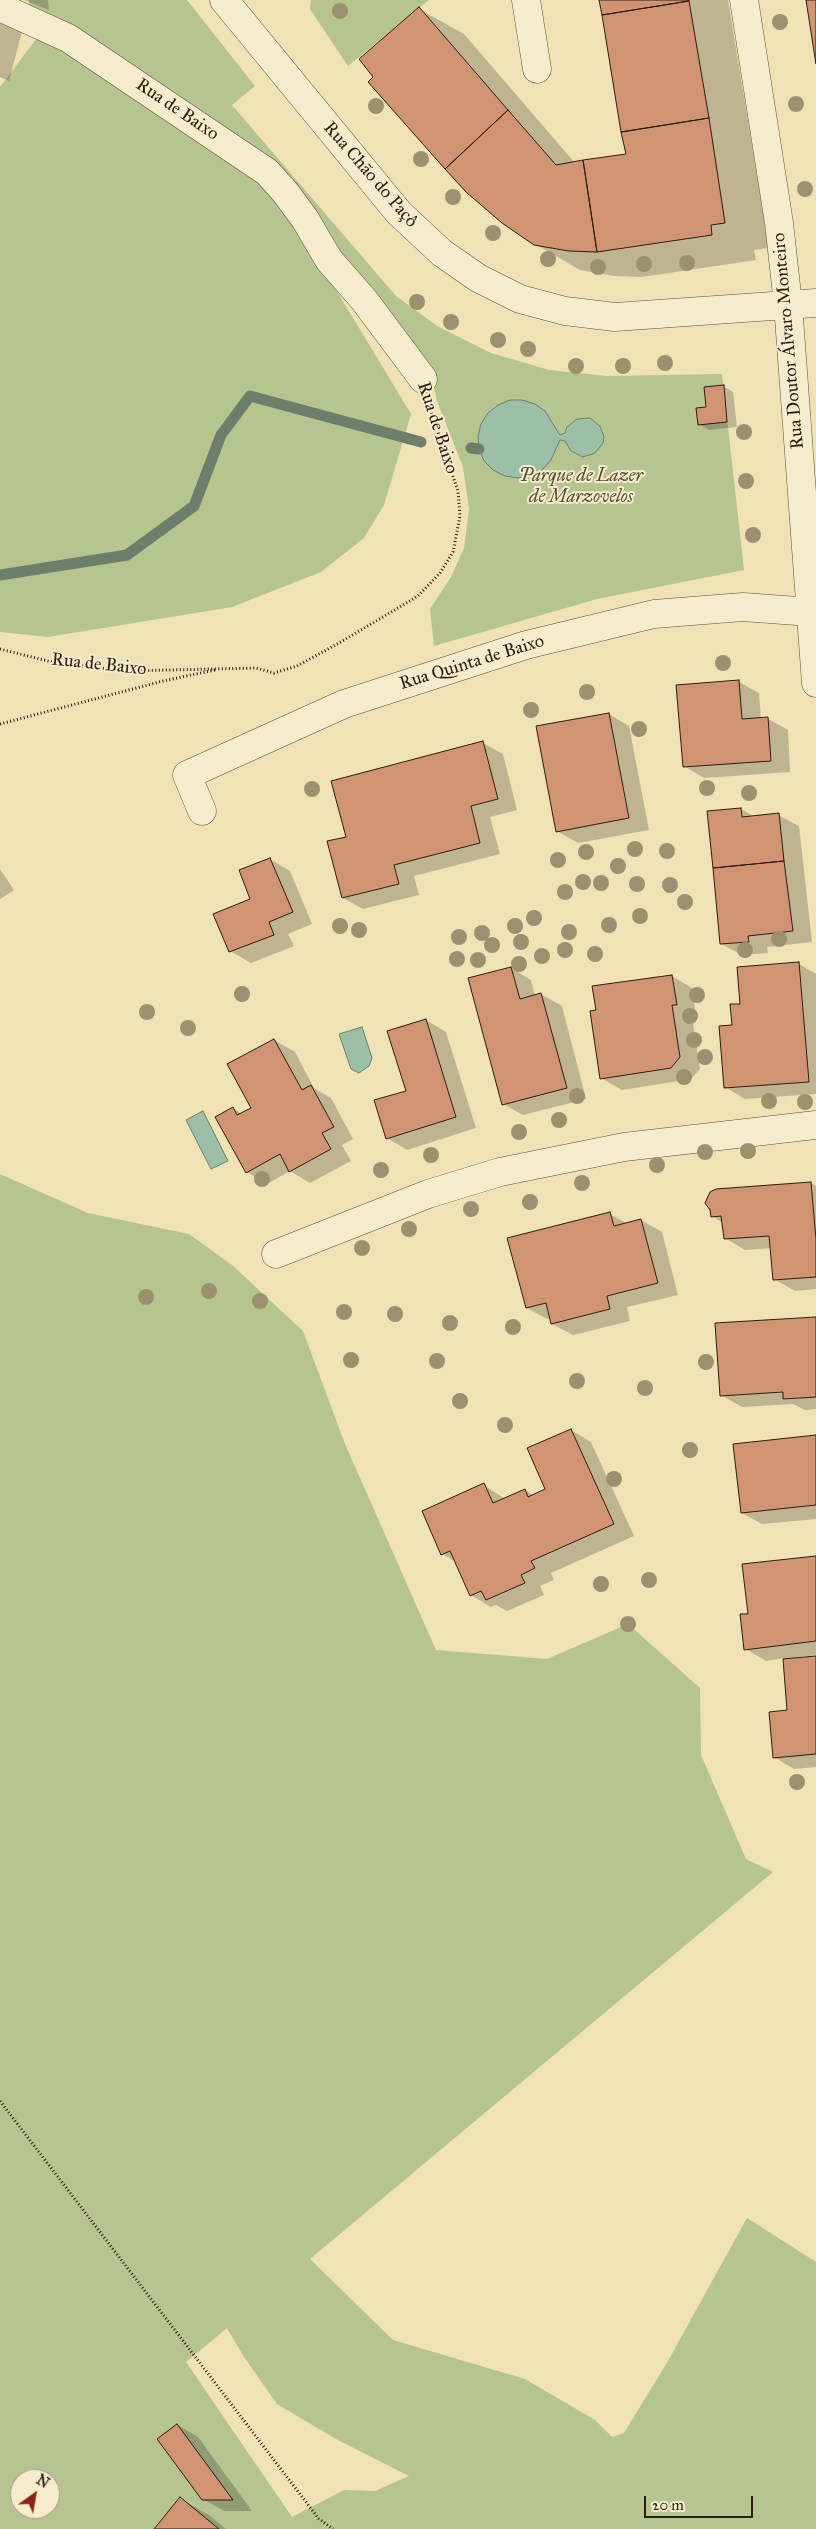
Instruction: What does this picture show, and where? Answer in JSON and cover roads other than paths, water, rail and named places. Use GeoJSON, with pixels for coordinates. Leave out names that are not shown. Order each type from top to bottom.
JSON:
{"type":"FeatureCollection","features":[{"type":"Feature","properties":{"kind":"street"},"geometry":{"type":"LineString","coordinates":[[526,0],[537,69]]}},
{"type":"Feature","properties":{"kind":"street","name":"Rua Doutor Álvaro Monteiro"},"geometry":{"type":"LineString","coordinates":[[744,0],[779,223],[788,304],[816,683]]}},
{"type":"Feature","properties":{"kind":"street","name":"Rua Chão do Paçô"},"geometry":{"type":"LineString","coordinates":[[233,3],[399,213],[442,253],[478,278],[520,299],[566,312],[615,317],[816,303]]}},
{"type":"Feature","properties":{"kind":"street","name":"Rua de Baixo"},"geometry":{"type":"LineString","coordinates":[[0,7],[68,38],[267,172],[305,219],[329,260],[364,300],[423,379]]}},
{"type":"Feature","properties":{"kind":"street","name":"Rua Quinta de Baixo"},"geometry":{"type":"LineString","coordinates":[[202,811],[187,776],[344,704],[362,698],[526,645],[654,614],[744,607],[811,612]]}},
{"type":"Feature","properties":{"kind":"street"},"geometry":{"type":"LineString","coordinates":[[276,1254],[428,1194],[500,1172],[624,1147],[816,1125]]}},
{"type":"Feature","properties":{"kind":"waterway"},"geometry":{"type":"LineString","coordinates":[[0,575],[127,555],[194,506],[221,435],[250,396],[421,442]]}},
{"type":"Feature","properties":{"kind":"waterway"},"geometry":{"type":"LineString","coordinates":[[471,448],[479,449]]}},
{"type":"Feature","properties":{"kind":"park label","name":"Parque de Lazer de Marzovelos"},"geometry":{"type":"Point","coordinates":[581,487]}}]}
